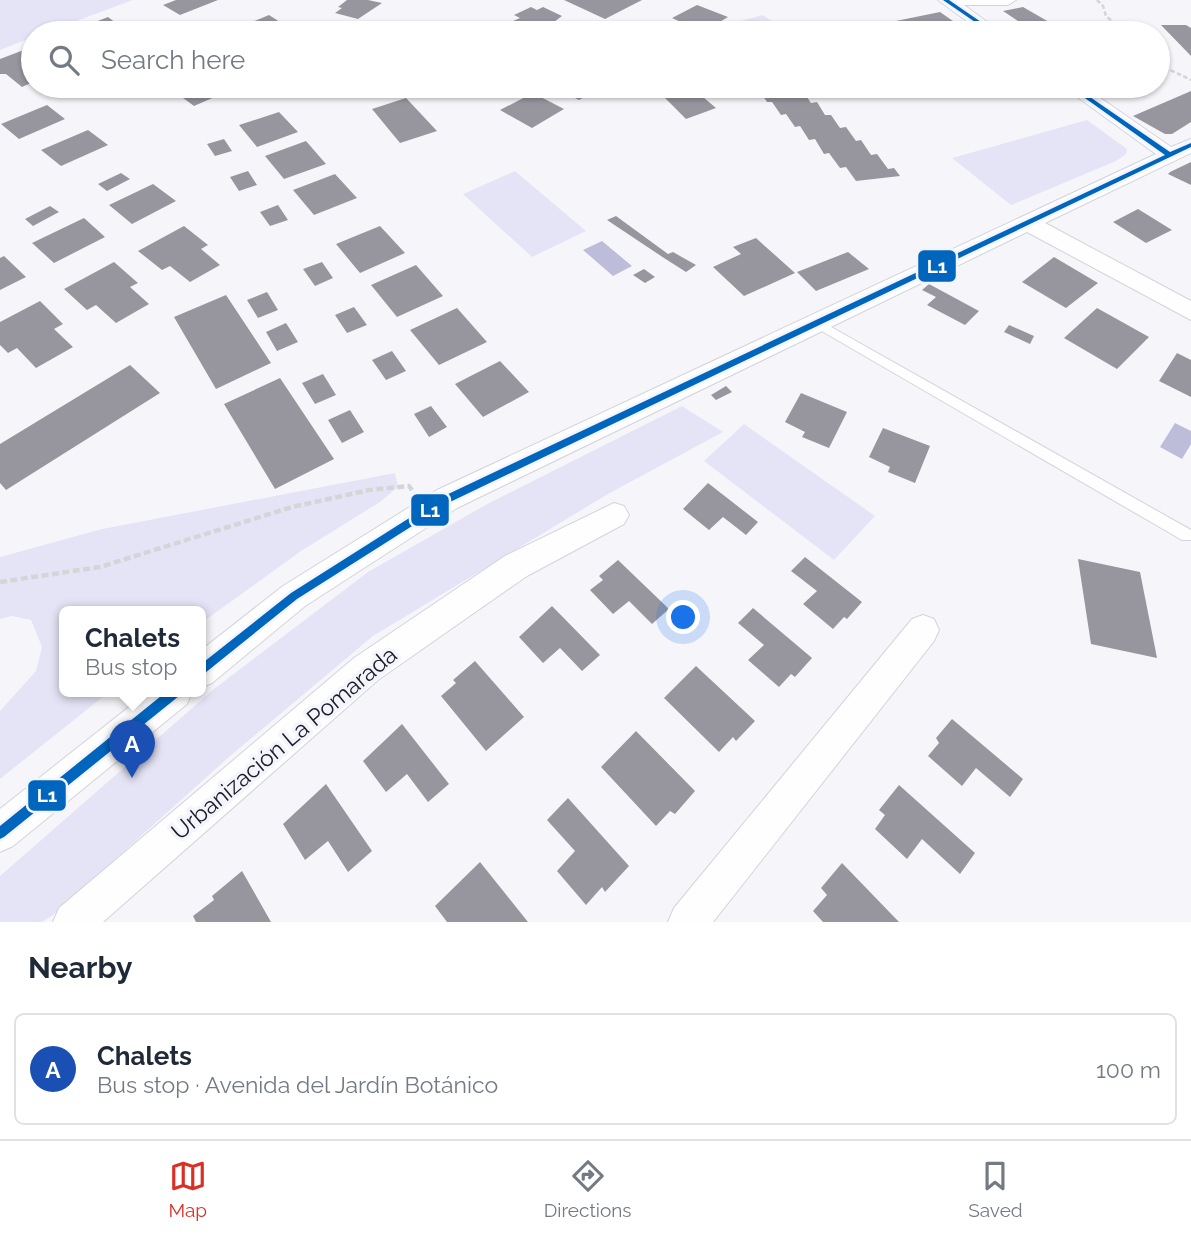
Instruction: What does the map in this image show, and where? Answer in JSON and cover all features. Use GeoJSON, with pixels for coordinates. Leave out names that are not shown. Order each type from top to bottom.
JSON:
{"type":"FeatureCollection","features":[{"type":"Feature","properties":{"kind":"street"},"geometry":{"type":"LineString","coordinates":[[946,0],[977,21]]}},
{"type":"Feature","properties":{"kind":"street"},"geometry":{"type":"LineString","coordinates":[[954,0],[1007,0]]}},
{"type":"Feature","properties":{"kind":"street"},"geometry":{"type":"LineString","coordinates":[[1092,98],[1181,150]]}},
{"type":"Feature","properties":{"kind":"street"},"geometry":{"type":"LineString","coordinates":[[206,667],[295,596],[447,499],[1181,150]]}},
{"type":"Feature","properties":{"kind":"street"},"geometry":{"type":"LineString","coordinates":[[1027,223],[1191,312]]}},
{"type":"Feature","properties":{"kind":"street","name":"Urbanización La Pomarada"},"geometry":{"type":"LineString","coordinates":[[73,922],[366,669],[516,566],[614,515]]}},
{"type":"Feature","properties":{"kind":"street"},"geometry":{"type":"LineString","coordinates":[[688,922],[923,631]]}},
{"type":"Feature","properties":{"kind":"street"},"geometry":{"type":"LineString","coordinates":[[0,833],[169,697]]}},
{"type":"Feature","properties":{"kind":"lane"},"geometry":{"type":"LineString","coordinates":[[817,323],[1187,535]]}},
{"type":"Feature","properties":{"kind":"path"},"geometry":{"type":"LineString","coordinates":[[1097,0],[1112,21]]}},
{"type":"Feature","properties":{"kind":"path"},"geometry":{"type":"LineString","coordinates":[[1170,70],[1191,80]]}},
{"type":"Feature","properties":{"kind":"path"},"geometry":{"type":"LineString","coordinates":[[0,582],[100,567],[301,505],[373,488],[409,486],[430,510]]}},
{"type":"Feature","properties":{"kind":"shaded area"},"geometry":{"type":"Polygon","coordinates":[[[0,0],[133,0],[76,21],[21,21],[21,42],[0,50],[0,0]]]}},
{"type":"Feature","properties":{"kind":"shaded area"},"geometry":{"type":"Polygon","coordinates":[[[763,15],[771,21],[740,21],[763,15]]]}},
{"type":"Feature","properties":{"kind":"shaded area"},"geometry":{"type":"Polygon","coordinates":[[[1087,120],[1127,149],[1126,154],[1116,161],[1011,205],[952,158],[1087,120]]]}},
{"type":"Feature","properties":{"kind":"shaded area"},"geometry":{"type":"Polygon","coordinates":[[[515,171],[586,231],[532,257],[463,194],[515,171]]]}},
{"type":"Feature","properties":{"kind":"shaded area"},"geometry":{"type":"Polygon","coordinates":[[[602,241],[632,266],[613,276],[583,250],[602,241]]]}},
{"type":"Feature","properties":{"kind":"shaded area"},"geometry":{"type":"Polygon","coordinates":[[[682,406],[723,432],[608,494],[373,636],[229,757],[53,915],[42,922],[0,922],[0,876],[214,689],[368,572],[489,503],[682,406]]]}},
{"type":"Feature","properties":{"kind":"shaded area"},"geometry":{"type":"Polygon","coordinates":[[[1175,423],[1191,431],[1191,444],[1182,459],[1160,447],[1175,423]]]}},
{"type":"Feature","properties":{"kind":"shaded area"},"geometry":{"type":"Polygon","coordinates":[[[744,424],[875,516],[834,560],[704,461],[744,424]]]}},
{"type":"Feature","properties":{"kind":"shaded area"},"geometry":{"type":"Polygon","coordinates":[[[395,473],[398,487],[380,502],[301,551],[206,620],[206,606],[59,606],[59,697],[103,697],[0,779],[0,711],[36,671],[42,647],[31,620],[12,616],[0,619],[0,557],[102,529],[395,473]]]}},
{"type":"Feature","properties":{"kind":"building"},"geometry":{"type":"Polygon","coordinates":[[[176,0],[218,0],[180,15],[163,5],[176,0]]]}},
{"type":"Feature","properties":{"kind":"building"},"geometry":{"type":"Polygon","coordinates":[[[347,0],[382,3],[358,19],[335,13],[347,0]]]}},
{"type":"Feature","properties":{"kind":"building"},"geometry":{"type":"Polygon","coordinates":[[[564,0],[642,0],[605,19],[564,0]]]}},
{"type":"Feature","properties":{"kind":"building"},"geometry":{"type":"Polygon","coordinates":[[[697,5],[728,17],[721,21],[679,21],[672,18],[697,5]]]}},
{"type":"Feature","properties":{"kind":"building"},"geometry":{"type":"Polygon","coordinates":[[[531,7],[537,10],[543,7],[562,16],[555,21],[513,21],[520,18],[514,15],[531,7]]]}},
{"type":"Feature","properties":{"kind":"building"},"geometry":{"type":"Polygon","coordinates":[[[1023,7],[1047,21],[1018,21],[1003,11],[1023,7]]]}},
{"type":"Feature","properties":{"kind":"building"},"geometry":{"type":"Polygon","coordinates":[[[940,12],[953,21],[896,21],[940,12]]]}},
{"type":"Feature","properties":{"kind":"building"},"geometry":{"type":"Polygon","coordinates":[[[269,15],[278,21],[254,21],[269,15]]]}},
{"type":"Feature","properties":{"kind":"building"},"geometry":{"type":"Polygon","coordinates":[[[108,17],[113,21],[98,21],[108,17]]]}},
{"type":"Feature","properties":{"kind":"building"},"geometry":{"type":"Polygon","coordinates":[[[1170,25],[1186,25],[1191,28],[1191,56],[1170,34],[1170,25]]]}},
{"type":"Feature","properties":{"kind":"building"},"geometry":{"type":"Polygon","coordinates":[[[21,51],[21,86],[6,74],[0,74],[0,59],[21,51]]]}},
{"type":"Feature","properties":{"kind":"building"},"geometry":{"type":"Polygon","coordinates":[[[1191,91],[1191,122],[1172,134],[1165,134],[1133,116],[1191,91]]]}},
{"type":"Feature","properties":{"kind":"building"},"geometry":{"type":"Polygon","coordinates":[[[183,98],[212,98],[194,106],[183,98]]]}},
{"type":"Feature","properties":{"kind":"building"},"geometry":{"type":"Polygon","coordinates":[[[406,98],[437,131],[400,143],[372,109],[406,98]]]}},
{"type":"Feature","properties":{"kind":"building"},"geometry":{"type":"Polygon","coordinates":[[[523,98],[543,98],[564,109],[532,128],[500,110],[523,98]]]}},
{"type":"Feature","properties":{"kind":"building"},"geometry":{"type":"Polygon","coordinates":[[[665,98],[704,98],[716,108],[686,119],[665,98]]]}},
{"type":"Feature","properties":{"kind":"building"},"geometry":{"type":"Polygon","coordinates":[[[764,98],[808,98],[811,103],[817,102],[825,115],[831,115],[840,128],[846,127],[856,141],[861,140],[871,155],[877,154],[888,169],[894,168],[900,176],[856,181],[846,167],[840,168],[829,153],[824,154],[815,139],[809,140],[800,126],[795,127],[786,114],[781,115],[772,102],[767,102],[764,98]]]}},
{"type":"Feature","properties":{"kind":"building"},"geometry":{"type":"Polygon","coordinates":[[[47,105],[65,119],[19,139],[1,124],[47,105]]]}},
{"type":"Feature","properties":{"kind":"building"},"geometry":{"type":"Polygon","coordinates":[[[279,112],[298,132],[257,147],[239,125],[279,112]]]}},
{"type":"Feature","properties":{"kind":"building"},"geometry":{"type":"Polygon","coordinates":[[[88,130],[108,145],[61,166],[41,150],[88,130]]]}},
{"type":"Feature","properties":{"kind":"building"},"geometry":{"type":"Polygon","coordinates":[[[224,139],[232,151],[215,156],[207,144],[224,139]]]}},
{"type":"Feature","properties":{"kind":"building"},"geometry":{"type":"Polygon","coordinates":[[[306,141],[326,164],[284,179],[265,156],[306,141]]]}},
{"type":"Feature","properties":{"kind":"building"},"geometry":{"type":"Polygon","coordinates":[[[1191,162],[1191,185],[1168,174],[1170,172],[1191,162]]]}},
{"type":"Feature","properties":{"kind":"building"},"geometry":{"type":"Polygon","coordinates":[[[248,171],[257,185],[239,191],[230,177],[248,171]]]}},
{"type":"Feature","properties":{"kind":"building"},"geometry":{"type":"Polygon","coordinates":[[[121,173],[130,179],[107,191],[98,184],[121,173]]]}},
{"type":"Feature","properties":{"kind":"building"},"geometry":{"type":"Polygon","coordinates":[[[335,174],[357,198],[314,215],[293,190],[335,174]]]}},
{"type":"Feature","properties":{"kind":"building"},"geometry":{"type":"Polygon","coordinates":[[[153,184],[176,201],[132,224],[109,205],[153,184]]]}},
{"type":"Feature","properties":{"kind":"building"},"geometry":{"type":"Polygon","coordinates":[[[278,205],[288,220],[270,226],[260,212],[278,205]]]}},
{"type":"Feature","properties":{"kind":"building"},"geometry":{"type":"Polygon","coordinates":[[[50,206],[59,212],[33,226],[25,219],[50,206]]]}},
{"type":"Feature","properties":{"kind":"building"},"geometry":{"type":"Polygon","coordinates":[[[1138,209],[1172,230],[1146,243],[1113,222],[1138,209]]]}},
{"type":"Feature","properties":{"kind":"building"},"geometry":{"type":"Polygon","coordinates":[[[616,216],[668,254],[673,252],[696,265],[686,272],[607,220],[616,216]]]}},
{"type":"Feature","properties":{"kind":"building"},"geometry":{"type":"Polygon","coordinates":[[[84,218],[105,237],[54,263],[32,243],[84,218]]]}},
{"type":"Feature","properties":{"kind":"building"},"geometry":{"type":"Polygon","coordinates":[[[184,226],[208,245],[201,249],[220,265],[190,282],[170,266],[162,270],[138,251],[184,226]]]}},
{"type":"Feature","properties":{"kind":"building"},"geometry":{"type":"Polygon","coordinates":[[[380,226],[405,253],[360,273],[336,244],[380,226]]]}},
{"type":"Feature","properties":{"kind":"building"},"geometry":{"type":"Polygon","coordinates":[[[756,238],[795,273],[744,296],[713,267],[741,254],[733,247],[756,238]]]}},
{"type":"Feature","properties":{"kind":"building"},"geometry":{"type":"Polygon","coordinates":[[[848,252],[869,269],[816,291],[797,272],[848,252]]]}},
{"type":"Feature","properties":{"kind":"building"},"geometry":{"type":"Polygon","coordinates":[[[4,256],[26,277],[0,290],[0,258],[4,256]]]}},
{"type":"Feature","properties":{"kind":"building"},"geometry":{"type":"Polygon","coordinates":[[[1054,257],[1098,283],[1066,308],[1022,282],[1054,257]]]}},
{"type":"Feature","properties":{"kind":"building"},"geometry":{"type":"Polygon","coordinates":[[[114,262],[138,283],[130,287],[149,304],[116,323],[96,305],[87,310],[64,289],[114,262]]]}},
{"type":"Feature","properties":{"kind":"building"},"geometry":{"type":"Polygon","coordinates":[[[322,262],[333,278],[315,286],[303,269],[322,262]]]}},
{"type":"Feature","properties":{"kind":"building"},"geometry":{"type":"Polygon","coordinates":[[[416,265],[443,296],[397,317],[371,285],[416,265]]]}},
{"type":"Feature","properties":{"kind":"building"},"geometry":{"type":"Polygon","coordinates":[[[644,269],[655,277],[645,283],[633,275],[644,269]]]}},
{"type":"Feature","properties":{"kind":"building"},"geometry":{"type":"Polygon","coordinates":[[[929,284],[979,311],[965,325],[927,305],[936,297],[922,290],[929,284]]]}},
{"type":"Feature","properties":{"kind":"building"},"geometry":{"type":"Polygon","coordinates":[[[267,292],[278,310],[258,318],[247,300],[267,292]]]}},
{"type":"Feature","properties":{"kind":"building"},"geometry":{"type":"Polygon","coordinates":[[[226,295],[271,363],[216,389],[174,317],[226,295]]]}},
{"type":"Feature","properties":{"kind":"building"},"geometry":{"type":"Polygon","coordinates":[[[40,301],[63,324],[54,329],[73,347],[36,368],[17,348],[8,353],[0,345],[0,322],[40,301]]]}},
{"type":"Feature","properties":{"kind":"building"},"geometry":{"type":"Polygon","coordinates":[[[354,307],[367,325],[347,333],[335,315],[354,307]]]}},
{"type":"Feature","properties":{"kind":"building"},"geometry":{"type":"Polygon","coordinates":[[[457,308],[487,342],[439,365],[410,330],[457,308]]]}},
{"type":"Feature","properties":{"kind":"building"},"geometry":{"type":"Polygon","coordinates":[[[1097,308],[1149,337],[1117,369],[1064,338],[1097,308]]]}},
{"type":"Feature","properties":{"kind":"building"},"geometry":{"type":"Polygon","coordinates":[[[286,323],[298,342],[277,351],[266,332],[286,323]]]}},
{"type":"Feature","properties":{"kind":"building"},"geometry":{"type":"Polygon","coordinates":[[[1009,325],[1034,336],[1030,344],[1004,332],[1009,325]]]}},
{"type":"Feature","properties":{"kind":"building"},"geometry":{"type":"Polygon","coordinates":[[[392,351],[406,371],[386,380],[372,360],[392,351]]]}},
{"type":"Feature","properties":{"kind":"building"},"geometry":{"type":"Polygon","coordinates":[[[1177,353],[1191,360],[1191,397],[1159,381],[1177,353]]]}},
{"type":"Feature","properties":{"kind":"building"},"geometry":{"type":"Polygon","coordinates":[[[500,361],[529,392],[483,417],[455,384],[500,361]]]}},
{"type":"Feature","properties":{"kind":"building"},"geometry":{"type":"Polygon","coordinates":[[[130,365],[160,393],[6,490],[0,483],[0,444],[130,365]]]}},
{"type":"Feature","properties":{"kind":"building"},"geometry":{"type":"Polygon","coordinates":[[[323,374],[336,395],[315,404],[302,383],[323,374]]]}},
{"type":"Feature","properties":{"kind":"building"},"geometry":{"type":"Polygon","coordinates":[[[280,378],[334,459],[275,489],[224,404],[280,378]]]}},
{"type":"Feature","properties":{"kind":"building"},"geometry":{"type":"Polygon","coordinates":[[[726,386],[732,392],[716,400],[711,395],[726,386]]]}},
{"type":"Feature","properties":{"kind":"building"},"geometry":{"type":"Polygon","coordinates":[[[801,393],[847,412],[829,448],[802,437],[805,432],[785,422],[801,393]]]}},
{"type":"Feature","properties":{"kind":"building"},"geometry":{"type":"Polygon","coordinates":[[[431,406],[447,427],[429,437],[414,414],[431,406]]]}},
{"type":"Feature","properties":{"kind":"building"},"geometry":{"type":"Polygon","coordinates":[[[350,410],[364,432],[342,443],[328,420],[350,410]]]}},
{"type":"Feature","properties":{"kind":"building"},"geometry":{"type":"Polygon","coordinates":[[[883,428],[930,446],[915,483],[888,472],[890,467],[869,457],[883,428]]]}},
{"type":"Feature","properties":{"kind":"building"},"geometry":{"type":"Polygon","coordinates":[[[708,483],[758,522],[746,535],[723,517],[709,530],[683,509],[708,483]]]}},
{"type":"Feature","properties":{"kind":"building"},"geometry":{"type":"Polygon","coordinates":[[[805,557],[862,602],[847,619],[844,617],[833,629],[803,604],[817,591],[791,571],[805,557]]]}},
{"type":"Feature","properties":{"kind":"building"},"geometry":{"type":"Polygon","coordinates":[[[1078,559],[1140,572],[1157,658],[1091,644],[1078,559]]]}},
{"type":"Feature","properties":{"kind":"building"},"geometry":{"type":"Polygon","coordinates":[[[618,560],[669,609],[652,624],[629,601],[613,614],[590,590],[603,580],[599,576],[618,560]]]}},
{"type":"Feature","properties":{"kind":"building"},"geometry":{"type":"Polygon","coordinates":[[[552,606],[600,655],[582,671],[560,648],[543,663],[519,637],[552,606]]]}},
{"type":"Feature","properties":{"kind":"building"},"geometry":{"type":"Polygon","coordinates":[[[753,608],[812,658],[795,677],[791,674],[779,687],[748,660],[764,645],[738,623],[753,608]]]}},
{"type":"Feature","properties":{"kind":"building"},"geometry":{"type":"Polygon","coordinates":[[[475,661],[524,717],[486,751],[441,696],[456,683],[453,680],[475,661]]]}},
{"type":"Feature","properties":{"kind":"building"},"geometry":{"type":"Polygon","coordinates":[[[696,666],[755,721],[736,741],[733,737],[719,752],[664,698],[696,666]]]}},
{"type":"Feature","properties":{"kind":"building"},"geometry":{"type":"Polygon","coordinates":[[[952,719],[1023,779],[1010,797],[976,768],[962,786],[928,756],[939,743],[936,738],[952,719]]]}},
{"type":"Feature","properties":{"kind":"building"},"geometry":{"type":"Polygon","coordinates":[[[402,724],[449,784],[428,802],[407,774],[386,792],[363,761],[402,724]]]}},
{"type":"Feature","properties":{"kind":"building"},"geometry":{"type":"Polygon","coordinates":[[[636,731],[695,791],[675,814],[670,811],[656,826],[601,767],[636,731]]]}},
{"type":"Feature","properties":{"kind":"building"},"geometry":{"type":"Polygon","coordinates":[[[326,784],[372,851],[348,872],[328,841],[305,860],[283,824],[326,784]]]}},
{"type":"Feature","properties":{"kind":"building"},"geometry":{"type":"Polygon","coordinates":[[[899,785],[975,853],[960,874],[922,839],[907,859],[875,829],[885,815],[879,810],[899,785]]]}},
{"type":"Feature","properties":{"kind":"building"},"geometry":{"type":"Polygon","coordinates":[[[568,798],[629,866],[605,892],[602,887],[586,905],[557,871],[575,851],[547,820],[568,798]]]}},
{"type":"Feature","properties":{"kind":"building"},"geometry":{"type":"Polygon","coordinates":[[[480,862],[528,922],[447,922],[435,906],[480,862]]]}},
{"type":"Feature","properties":{"kind":"building"},"geometry":{"type":"Polygon","coordinates":[[[842,863],[899,922],[823,922],[813,911],[827,895],[821,888],[842,863]]]}},
{"type":"Feature","properties":{"kind":"building"},"geometry":{"type":"Polygon","coordinates":[[[242,871],[271,922],[196,922],[193,916],[214,900],[212,896],[242,871]]]}},
{"type":"Feature","properties":{"kind":"transit line","name":"L1"},"geometry":{"type":"LineString","coordinates":[[946,0],[977,21]]}},
{"type":"Feature","properties":{"kind":"transit line","name":"L1"},"geometry":{"type":"LineString","coordinates":[[1088,98],[1170,155]]}},
{"type":"Feature","properties":{"kind":"transit line","name":"L1"},"geometry":{"type":"LineString","coordinates":[[206,667],[294,596],[447,499],[1191,145]]}},
{"type":"Feature","properties":{"kind":"transit line","name":"L1"},"geometry":{"type":"LineString","coordinates":[[0,833],[169,697]]}},
{"type":"Feature","properties":{"kind":"place","name":"Chalets"},"geometry":{"type":"Point","coordinates":[132,778]}}]}
